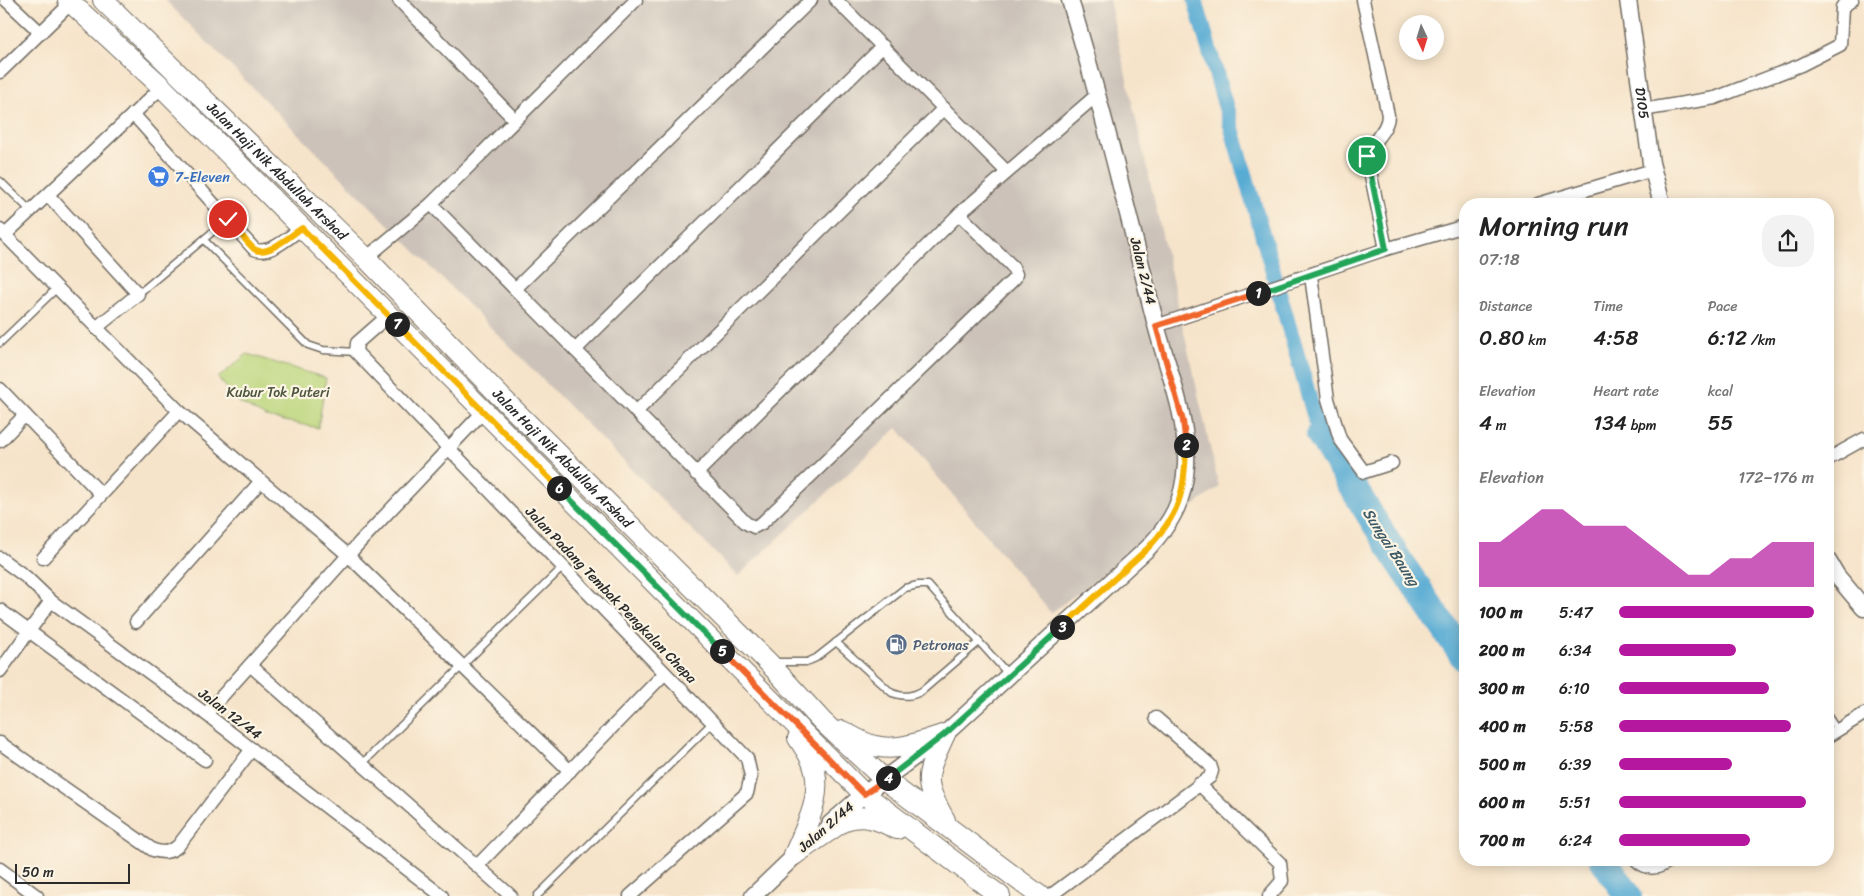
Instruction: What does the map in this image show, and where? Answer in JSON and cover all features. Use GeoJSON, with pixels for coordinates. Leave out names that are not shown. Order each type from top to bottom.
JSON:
{"type":"FeatureCollection","features":[{"type":"Feature","properties":{"kind":"main road","name":"Jalan Haji Nik Abdullah Arshad"},"geometry":{"type":"LineString","coordinates":[[103,0],[366,258],[509,405],[768,662],[822,721],[885,780],[1040,896]]}},
{"type":"Feature","properties":{"kind":"main road","name":"Jalan Haji Nik Abdullah Arshad"},"geometry":{"type":"LineString","coordinates":[[70,2],[162,87],[864,794],[1000,896]]}},
{"type":"Feature","properties":{"kind":"main road"},"geometry":{"type":"LineString","coordinates":[[785,715],[812,762],[816,779],[814,808],[794,855]]}},
{"type":"Feature","properties":{"kind":"main road"},"geometry":{"type":"LineString","coordinates":[[822,721],[874,746],[886,748],[908,746],[945,734]]}},
{"type":"Feature","properties":{"kind":"main road"},"geometry":{"type":"LineString","coordinates":[[945,734],[930,765],[928,787],[950,828]]}},
{"type":"Feature","properties":{"kind":"main road"},"geometry":{"type":"LineString","coordinates":[[794,855],[845,820],[865,816],[876,818],[937,849]]}},
{"type":"Feature","properties":{"kind":"street"},"geometry":{"type":"LineString","coordinates":[[6,0],[40,33]]}},
{"type":"Feature","properties":{"kind":"street"},"geometry":{"type":"LineString","coordinates":[[399,0],[515,120]]}},
{"type":"Feature","properties":{"kind":"street"},"geometry":{"type":"LineString","coordinates":[[366,258],[431,204],[636,0]]}},
{"type":"Feature","properties":{"kind":"street"},"geometry":{"type":"LineString","coordinates":[[515,289],[811,0]]}},
{"type":"Feature","properties":{"kind":"street"},"geometry":{"type":"LineString","coordinates":[[836,0],[1008,172]]}},
{"type":"Feature","properties":{"kind":"street","name":"Jalan 2/44"},"geometry":{"type":"LineString","coordinates":[[753,896],[794,855],[864,794],[945,734],[1148,548],[1173,517],[1183,493],[1186,444],[1183,421],[1156,326],[1098,94],[1070,0]]}},
{"type":"Feature","properties":{"kind":"street"},"geometry":{"type":"LineString","coordinates":[[1363,0],[1388,115],[1387,124],[1367,156],[1386,249]]}},
{"type":"Feature","properties":{"kind":"street","name":"D105"},"geometry":{"type":"LineString","coordinates":[[1628,0],[1642,110],[1653,170],[1660,198]]}},
{"type":"Feature","properties":{"kind":"street"},"geometry":{"type":"LineString","coordinates":[[1642,110],[1716,98],[1801,64],[1840,45],[1842,7],[1852,0]]}},
{"type":"Feature","properties":{"kind":"street"},"geometry":{"type":"LineString","coordinates":[[0,72],[70,2]]}},
{"type":"Feature","properties":{"kind":"street"},"geometry":{"type":"LineString","coordinates":[[575,350],[882,46]]}},
{"type":"Feature","properties":{"kind":"street"},"geometry":{"type":"LineString","coordinates":[[162,87],[31,211],[3,232],[179,411],[348,555],[570,771]]}},
{"type":"Feature","properties":{"kind":"street"},"geometry":{"type":"LineString","coordinates":[[696,474],[959,214],[1098,94]]}},
{"type":"Feature","properties":{"kind":"street"},"geometry":{"type":"LineString","coordinates":[[636,412],[944,108]]}},
{"type":"Feature","properties":{"kind":"street"},"geometry":{"type":"LineString","coordinates":[[133,114],[254,248],[260,252],[268,251],[302,228]]}},
{"type":"Feature","properties":{"kind":"street"},"geometry":{"type":"LineString","coordinates":[[1558,198],[1653,170]]}},
{"type":"Feature","properties":{"kind":"street"},"geometry":{"type":"LineString","coordinates":[[48,195],[138,294],[96,328]]}},
{"type":"Feature","properties":{"kind":"street"},"geometry":{"type":"LineString","coordinates":[[431,204],[696,474],[746,523],[754,527],[758,526],[1012,282],[1016,274],[1012,266],[959,214]]}},
{"type":"Feature","properties":{"kind":"street"},"geometry":{"type":"LineString","coordinates":[[1156,326],[1311,276],[1386,249],[1459,228]]}},
{"type":"Feature","properties":{"kind":"street"},"geometry":{"type":"LineString","coordinates":[[1311,276],[1328,399],[1340,439],[1364,472],[1392,462]]}},
{"type":"Feature","properties":{"kind":"street"},"geometry":{"type":"LineString","coordinates":[[356,352],[357,343],[389,315]]}},
{"type":"Feature","properties":{"kind":"street","name":"Jalan Padang Tembak Pengkalan Chepa"},"geometry":{"type":"LineString","coordinates":[[356,352],[747,758],[752,776],[747,792],[630,896]]}},
{"type":"Feature","properties":{"kind":"street"},"geometry":{"type":"LineString","coordinates":[[0,389],[101,494]]}},
{"type":"Feature","properties":{"kind":"street"},"geometry":{"type":"LineString","coordinates":[[43,558],[179,411]]}},
{"type":"Feature","properties":{"kind":"street"},"geometry":{"type":"LineString","coordinates":[[206,714],[348,555],[483,412]]}},
{"type":"Feature","properties":{"kind":"street"},"geometry":{"type":"LineString","coordinates":[[0,441],[25,415]]}},
{"type":"Feature","properties":{"kind":"street"},"geometry":{"type":"LineString","coordinates":[[1834,456],[1864,439]]}},
{"type":"Feature","properties":{"kind":"street"},"geometry":{"type":"LineString","coordinates":[[136,622],[261,481]]}},
{"type":"Feature","properties":{"kind":"street","name":"Jalan 12/44"},"geometry":{"type":"LineString","coordinates":[[0,558],[26,577],[51,601],[206,714],[442,896]]}},
{"type":"Feature","properties":{"kind":"street"},"geometry":{"type":"LineString","coordinates":[[1834,571],[1864,608]]}},
{"type":"Feature","properties":{"kind":"street"},"geometry":{"type":"LineString","coordinates":[[0,671],[51,601]]}},
{"type":"Feature","properties":{"kind":"street"},"geometry":{"type":"LineString","coordinates":[[0,610],[205,760]]}},
{"type":"Feature","properties":{"kind":"street"},"geometry":{"type":"LineString","coordinates":[[250,665],[511,896]]}},
{"type":"Feature","properties":{"kind":"street"},"geometry":{"type":"LineString","coordinates":[[477,866],[665,673]]}},
{"type":"Feature","properties":{"kind":"street"},"geometry":{"type":"LineString","coordinates":[[1834,732],[1864,714]]}},
{"type":"Feature","properties":{"kind":"street"},"geometry":{"type":"LineString","coordinates":[[1050,896],[1210,776],[1212,771],[1210,765],[1156,718]]}},
{"type":"Feature","properties":{"kind":"street"},"geometry":{"type":"LineString","coordinates":[[0,743],[153,850],[160,852],[172,851],[178,846],[252,749]]}},
{"type":"Feature","properties":{"kind":"street"},"geometry":{"type":"LineString","coordinates":[[1199,784],[1280,862],[1282,881],[1269,896]]}},
{"type":"Feature","properties":{"kind":"street"},"geometry":{"type":"LineString","coordinates":[[1645,866],[1653,868],[1660,866]]}},
{"type":"Feature","properties":{"kind":"street"},"geometry":{"type":"LineString","coordinates":[[0,869],[37,896]]}},
{"type":"Feature","properties":{"kind":"lane"},"geometry":{"type":"LineString","coordinates":[[0,182],[31,211]]}},
{"type":"Feature","properties":{"kind":"lane"},"geometry":{"type":"LineString","coordinates":[[138,294],[228,219]]}},
{"type":"Feature","properties":{"kind":"lane"},"geometry":{"type":"LineString","coordinates":[[204,240],[308,345],[323,350],[356,352]]}},
{"type":"Feature","properties":{"kind":"lane"},"geometry":{"type":"LineString","coordinates":[[0,343],[57,288]]}},
{"type":"Feature","properties":{"kind":"lane"},"geometry":{"type":"LineString","coordinates":[[362,764],[563,567]]}},
{"type":"Feature","properties":{"kind":"lane"},"geometry":{"type":"LineString","coordinates":[[768,662],[807,662],[816,658],[905,588],[918,585],[928,586],[1009,676]]}},
{"type":"Feature","properties":{"kind":"lane"},"geometry":{"type":"LineString","coordinates":[[836,642],[892,693],[903,696],[914,696],[922,691],[979,642]]}},
{"type":"Feature","properties":{"kind":"lane"},"geometry":{"type":"LineString","coordinates":[[537,896],[713,722]]}},
{"type":"Feature","properties":{"kind":"shaded area"},"geometry":{"type":"Polygon","coordinates":[[[165,0],[1109,0],[1219,487],[1051,613],[897,428],[738,576],[165,0]]]}},
{"type":"Feature","properties":{"kind":"green space","name":"Kubur Tok Puteri"},"geometry":{"type":"Polygon","coordinates":[[[247,354],[326,378],[318,428],[266,417],[240,403],[218,378],[247,354]]]}},
{"type":"Feature","properties":{"kind":"waterway"},"geometry":{"type":"LineString","coordinates":[[1195,0],[1320,435]]}},
{"type":"Feature","properties":{"kind":"waterway","name":"Sungai Baung"},"geometry":{"type":"LineString","coordinates":[[1320,435],[1399,561],[1459,649]]}},
{"type":"Feature","properties":{"kind":"waterway","name":"Sungai Baung"},"geometry":{"type":"LineString","coordinates":[[1608,866],[1628,896]]}},
{"type":"Feature","properties":{"kind":"place","name":"7-Eleven"},"geometry":{"type":"Point","coordinates":[159,177]}},
{"type":"Feature","properties":{"kind":"place","name":"Petronas"},"geometry":{"type":"Point","coordinates":[897,645]}},
{"type":"Feature","properties":{"kind":"route"},"geometry":{"type":"LineString","coordinates":[[228,219],[254,248],[260,252],[268,251],[302,228],[864,794],[945,734],[1148,548],[1173,517],[1183,493],[1186,444],[1183,421],[1156,326],[1311,276],[1386,249],[1367,156]]}}]}
